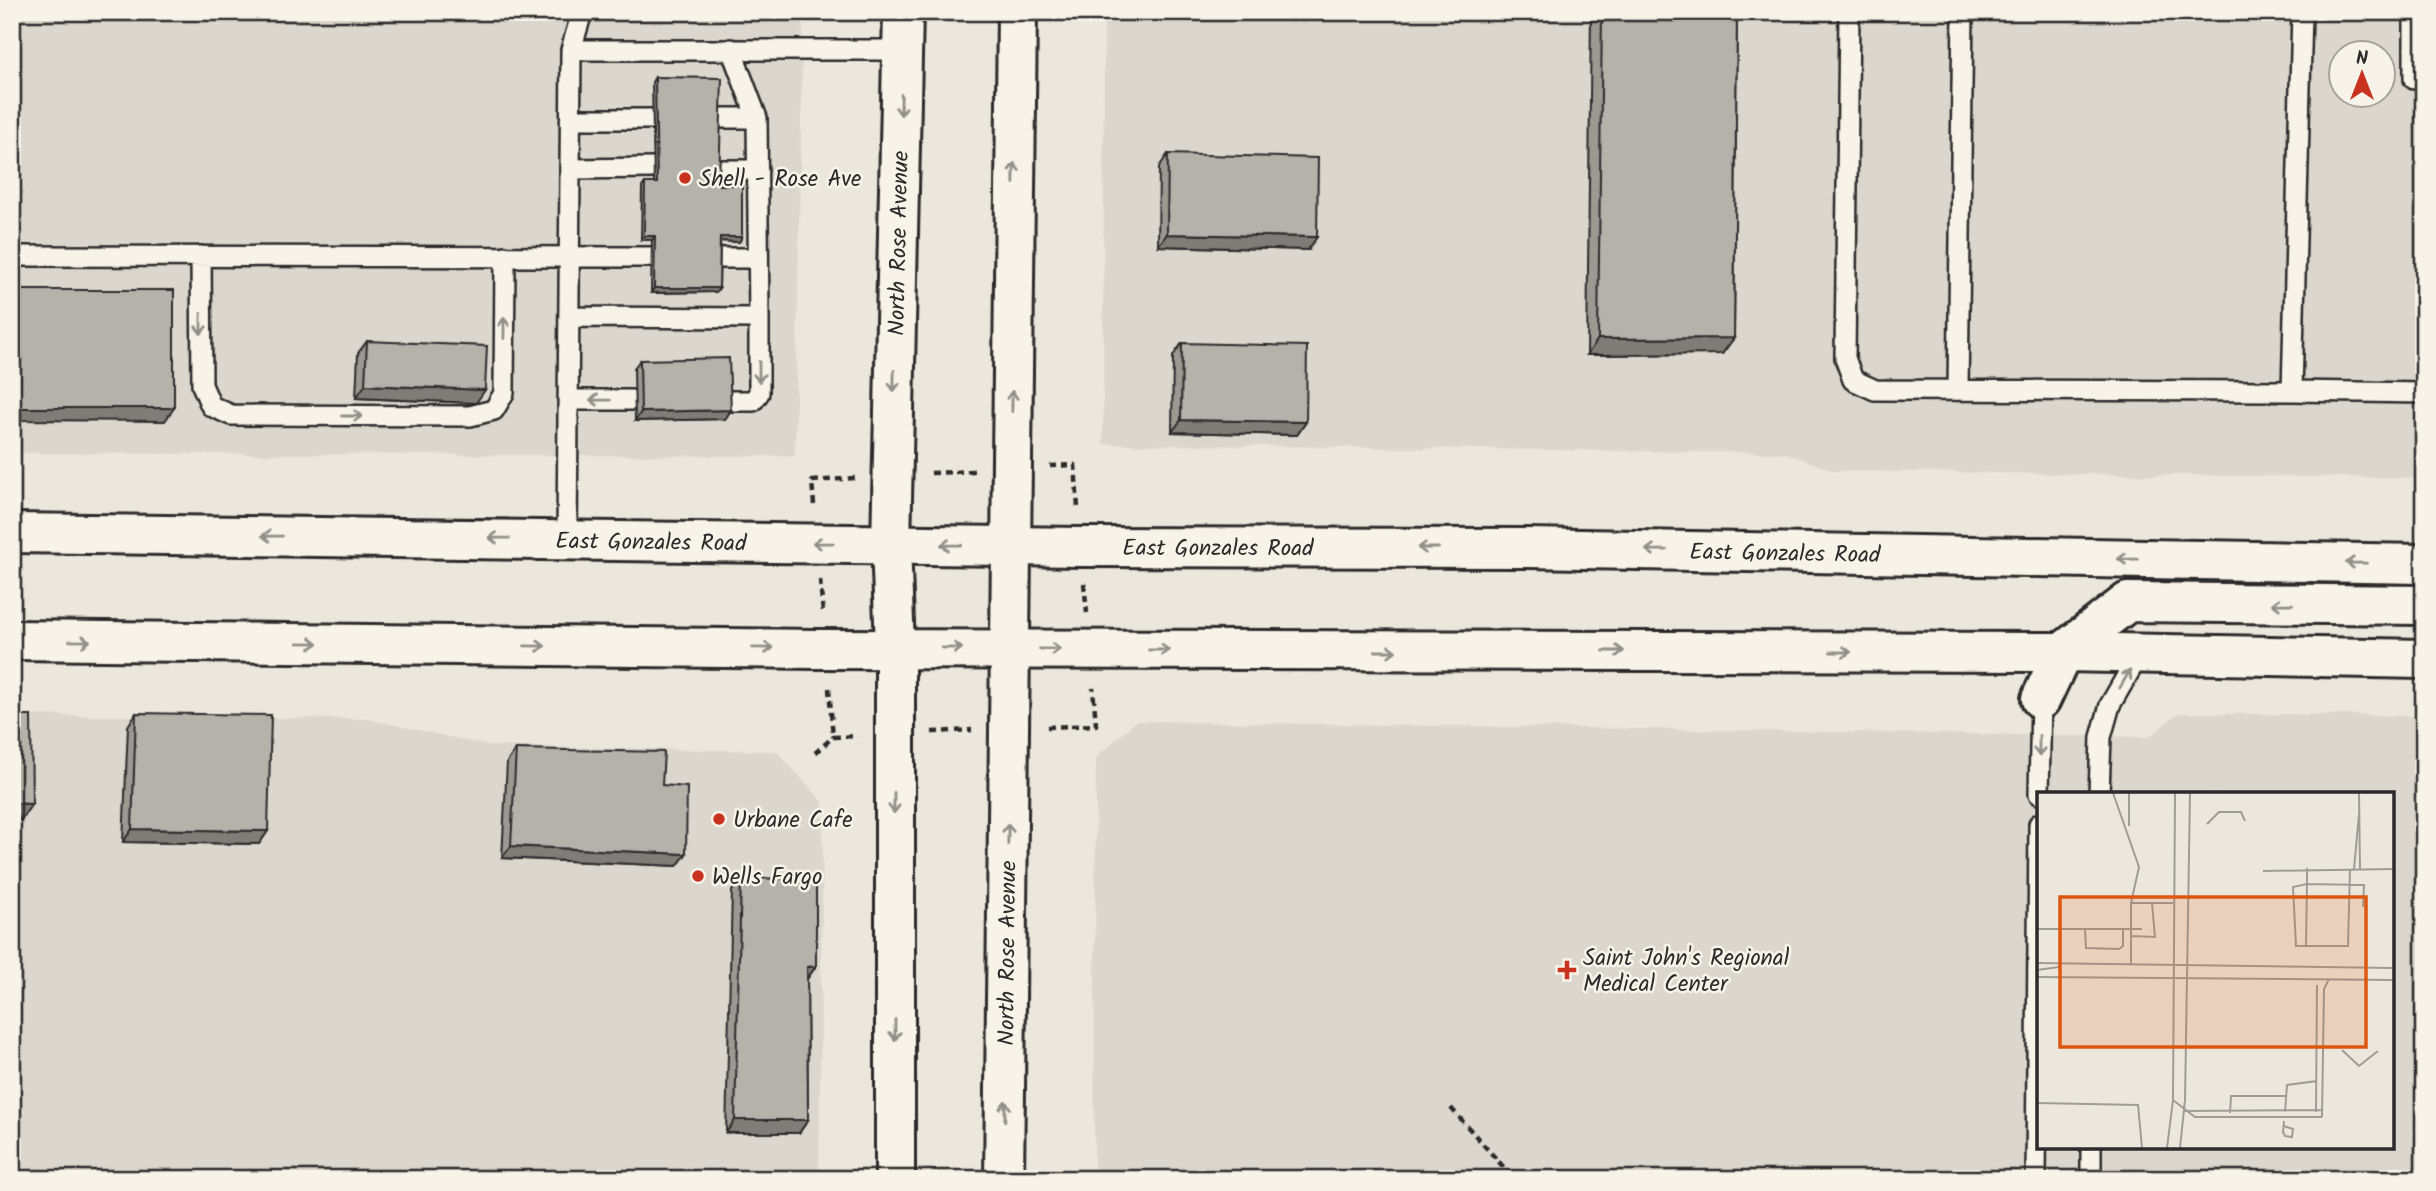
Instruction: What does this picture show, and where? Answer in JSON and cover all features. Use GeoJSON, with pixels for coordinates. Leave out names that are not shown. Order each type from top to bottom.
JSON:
{"type":"FeatureCollection","features":[{"type":"Feature","properties":{"kind":"main road","name":"North Rose Avenue"},"geometry":{"type":"LineString","coordinates":[[894,734],[891,475],[903,12]]}},
{"type":"Feature","properties":{"kind":"main road","name":"North Rose Avenue"},"geometry":{"type":"LineString","coordinates":[[1004,1179],[1017,12]]}},
{"type":"Feature","properties":{"kind":"main road","name":"East Gonzales Road"},"geometry":{"type":"LineString","coordinates":[[12,533],[1081,547],[1556,549],[2424,564]]}},
{"type":"Feature","properties":{"kind":"main road"},"geometry":{"type":"LineString","coordinates":[[12,554],[72,534]]}},
{"type":"Feature","properties":{"kind":"main road"},"geometry":{"type":"LineString","coordinates":[[2041,699],[2063,652],[2128,602],[2424,605]]}},
{"type":"Feature","properties":{"kind":"main road"},"geometry":{"type":"LineString","coordinates":[[12,640],[802,649],[2063,652],[2424,659]]}},
{"type":"Feature","properties":{"kind":"main road"},"geometry":{"type":"LineString","coordinates":[[894,734],[895,1179]]}},
{"type":"Feature","properties":{"kind":"lane"},"geometry":{"type":"LineString","coordinates":[[567,539],[571,50],[582,12]]}},
{"type":"Feature","properties":{"kind":"lane"},"geometry":{"type":"LineString","coordinates":[[1849,12],[1845,358],[1853,380],[1875,390],[2424,393]]}},
{"type":"Feature","properties":{"kind":"lane"},"geometry":{"type":"LineString","coordinates":[[1958,390],[1963,12]]}},
{"type":"Feature","properties":{"kind":"lane"},"geometry":{"type":"LineString","coordinates":[[2292,391],[2302,12]]}},
{"type":"Feature","properties":{"kind":"lane"},"geometry":{"type":"LineString","coordinates":[[2414,12],[2414,79]]}},
{"type":"Feature","properties":{"kind":"lane"},"geometry":{"type":"LineString","coordinates":[[571,50],[902,50]]}},
{"type":"Feature","properties":{"kind":"lane"},"geometry":{"type":"LineString","coordinates":[[731,401],[753,401],[759,393],[757,118],[732,50]]}},
{"type":"Feature","properties":{"kind":"lane"},"geometry":{"type":"LineString","coordinates":[[718,118],[757,118]]}},
{"type":"Feature","properties":{"kind":"lane"},"geometry":{"type":"LineString","coordinates":[[570,119],[653,119]]}},
{"type":"Feature","properties":{"kind":"lane"},"geometry":{"type":"LineString","coordinates":[[570,169],[654,168]]}},
{"type":"Feature","properties":{"kind":"lane"},"geometry":{"type":"LineString","coordinates":[[717,170],[758,170]]}},
{"type":"Feature","properties":{"kind":"lane"},"geometry":{"type":"LineString","coordinates":[[12,256],[652,257]]}},
{"type":"Feature","properties":{"kind":"lane"},"geometry":{"type":"LineString","coordinates":[[201,256],[202,385],[211,406],[231,415],[470,416],[494,411],[504,393],[505,256]]}},
{"type":"Feature","properties":{"kind":"lane"},"geometry":{"type":"LineString","coordinates":[[717,258],[758,258]]}},
{"type":"Feature","properties":{"kind":"lane"},"geometry":{"type":"LineString","coordinates":[[569,317],[759,318]]}},
{"type":"Feature","properties":{"kind":"lane"},"geometry":{"type":"LineString","coordinates":[[568,400],[631,400]]}},
{"type":"Feature","properties":{"kind":"lane"},"geometry":{"type":"LineString","coordinates":[[2099,792],[2101,737],[2110,705],[2140,653]]}},
{"type":"Feature","properties":{"kind":"lane"},"geometry":{"type":"LineString","coordinates":[[2039,792],[2041,699]]}},
{"type":"Feature","properties":{"kind":"lane"},"geometry":{"type":"LineString","coordinates":[[2036,1179],[2037,1061]]}},
{"type":"Feature","properties":{"kind":"lane"},"geometry":{"type":"LineString","coordinates":[[2091,1149],[2091,1179]]}},
{"type":"Feature","properties":{"kind":"path"},"geometry":{"type":"LineString","coordinates":[[814,753],[833,737],[1096,725],[1075,465]]}},
{"type":"Feature","properties":{"kind":"path"},"geometry":{"type":"LineString","coordinates":[[1451,1108],[1514,1179]]}},
{"type":"Feature","properties":{"kind":"shaded area"},"geometry":{"type":"Polygon","coordinates":[[[12,12],[803,12],[795,456],[12,453],[12,12]]]}},
{"type":"Feature","properties":{"kind":"shaded area"},"geometry":{"type":"Polygon","coordinates":[[[1104,12],[2424,12],[2424,478],[1835,471],[1786,453],[1103,444],[1104,12]]]}},
{"type":"Feature","properties":{"kind":"shaded area","name":"Saint John's Regional Medical Center"},"geometry":{"type":"Polygon","coordinates":[[[2178,713],[2424,716],[2424,1179],[1094,1179],[1096,758],[1136,721],[2149,737],[2178,713]]]}},
{"type":"Feature","properties":{"kind":"shaded area"},"geometry":{"type":"Polygon","coordinates":[[[12,715],[368,719],[490,746],[776,751],[823,802],[819,1179],[12,1179],[12,715]]]}},
{"type":"Feature","properties":{"kind":"building"},"geometry":{"type":"Polygon","coordinates":[[[1602,12],[1737,12],[1734,338],[1598,339],[1602,12]]]}},
{"type":"Feature","properties":{"kind":"building","name":"Shell - Rose Ave"},"geometry":{"type":"Polygon","coordinates":[[[655,77],[722,78],[719,185],[742,185],[742,237],[720,237],[719,288],[654,288],[655,236],[644,236],[645,183],[657,183],[655,77]]]}},
{"type":"Feature","properties":{"kind":"building"},"geometry":{"type":"Polygon","coordinates":[[[1168,154],[1318,158],[1317,237],[1167,234],[1168,154]]]}},
{"type":"Feature","properties":{"kind":"building"},"geometry":{"type":"Polygon","coordinates":[[[12,290],[174,290],[174,408],[12,408],[12,290]]]}},
{"type":"Feature","properties":{"kind":"building"},"geometry":{"type":"Polygon","coordinates":[[[367,341],[487,346],[485,390],[365,385],[367,341]]]}},
{"type":"Feature","properties":{"kind":"building"},"geometry":{"type":"Polygon","coordinates":[[[1182,343],[1307,346],[1306,422],[1181,420],[1182,343]]]}},
{"type":"Feature","properties":{"kind":"building"},"geometry":{"type":"Polygon","coordinates":[[[729,358],[731,410],[641,412],[640,360],[729,358]]]}},
{"type":"Feature","properties":{"kind":"building"},"geometry":{"type":"Polygon","coordinates":[[[136,713],[271,715],[268,831],[132,829],[136,713]]]}},
{"type":"Feature","properties":{"kind":"building"},"geometry":{"type":"Polygon","coordinates":[[[12,716],[31,716],[32,804],[12,803],[12,716]]]}},
{"type":"Feature","properties":{"kind":"building"},"geometry":{"type":"Polygon","coordinates":[[[516,749],[664,752],[662,785],[687,787],[686,854],[511,846],[516,749]]]}},
{"type":"Feature","properties":{"kind":"building"},"geometry":{"type":"Polygon","coordinates":[[[741,878],[816,879],[816,966],[807,967],[808,1120],[735,1120],[741,878]]]}},
{"type":"Feature","properties":{"kind":"place","name":"Shell - Rose Ave"},"geometry":{"type":"Point","coordinates":[685,178]}},
{"type":"Feature","properties":{"kind":"place","name":"Urbane Cafe"},"geometry":{"type":"Point","coordinates":[719,819]}},
{"type":"Feature","properties":{"kind":"place","name":"Wells Fargo"},"geometry":{"type":"Point","coordinates":[698,876]}},
{"type":"Feature","properties":{"kind":"place","name":"Saint John's Regional Medical Center"},"geometry":{"type":"Point","coordinates":[1567,970]}}]}
